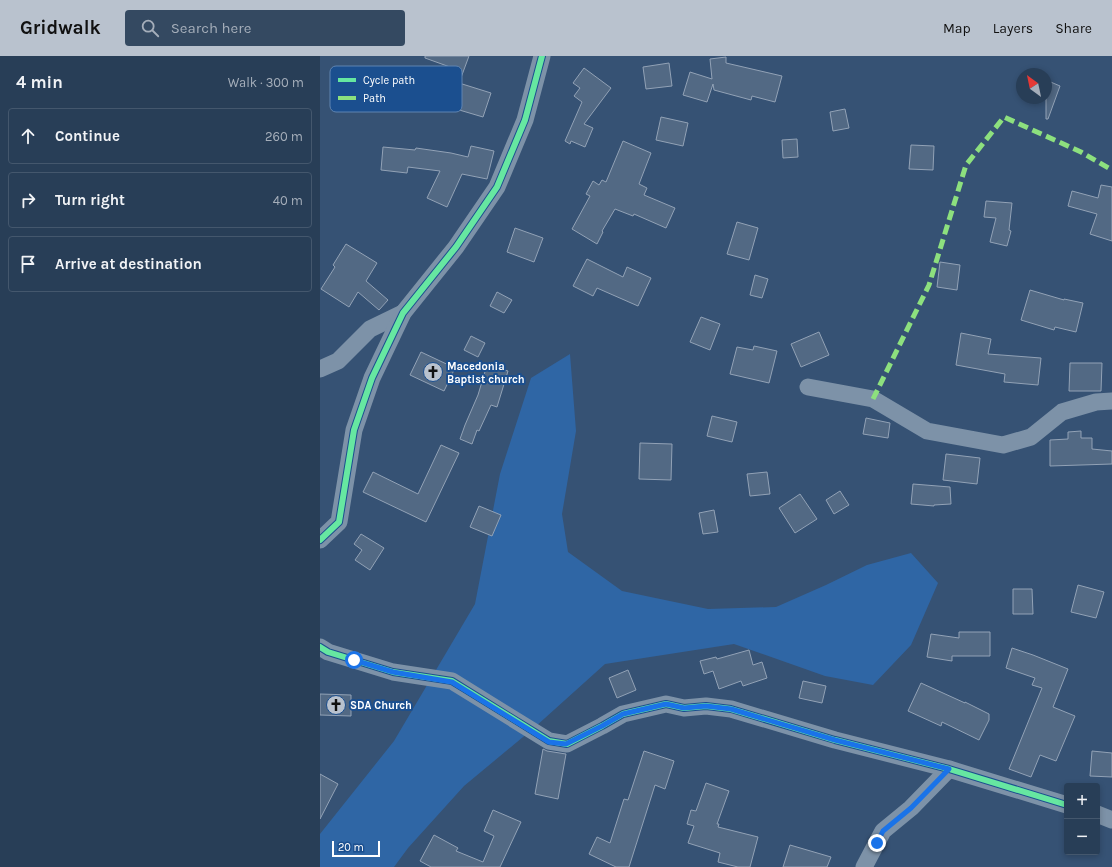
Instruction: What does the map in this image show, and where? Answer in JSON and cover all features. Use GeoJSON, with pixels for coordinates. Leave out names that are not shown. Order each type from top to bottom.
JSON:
{"type":"FeatureCollection","features":[{"type":"Feature","properties":{"kind":"street"},"geometry":{"type":"LineString","coordinates":[[320,540],[339,522],[354,430],[372,378],[403,313],[456,247],[497,187],[525,120],[542,56]]}},
{"type":"Feature","properties":{"kind":"street"},"geometry":{"type":"LineString","coordinates":[[320,369],[338,361],[370,329],[403,313]]}},
{"type":"Feature","properties":{"kind":"street"},"geometry":{"type":"LineString","coordinates":[[808,387],[873,399],[927,431],[1003,445],[1031,437],[1062,412],[1096,402],[1112,401]]}},
{"type":"Feature","properties":{"kind":"street"},"geometry":{"type":"LineString","coordinates":[[320,647],[328,652],[393,672],[452,682],[549,742],[566,744],[623,714],[666,704],[684,708],[706,706],[731,709],[835,740],[949,769],[1064,803]]}},
{"type":"Feature","properties":{"kind":"street"},"geometry":{"type":"LineString","coordinates":[[864,867],[883,831],[911,808],[949,769]]}},
{"type":"Feature","properties":{"kind":"street"},"geometry":{"type":"LineString","coordinates":[[1100,815],[1112,820]]}},
{"type":"Feature","properties":{"kind":"shaded area"},"geometry":{"type":"Polygon","coordinates":[[[570,354],[576,431],[562,514],[568,552],[622,591],[708,609],[776,607],[867,565],[911,553],[938,583],[911,645],[873,685],[825,676],[734,644],[605,664],[535,727],[464,786],[408,848],[394,867],[320,867],[320,834],[394,741],[475,604],[500,474],[531,378],[570,354]]]}},
{"type":"Feature","properties":{"kind":"building"},"geometry":{"type":"Polygon","coordinates":[[[425,56],[469,56],[462,75],[462,66],[447,66],[425,58],[425,56]]]}},
{"type":"Feature","properties":{"kind":"building"},"geometry":{"type":"Polygon","coordinates":[[[726,57],[726,63],[782,76],[775,102],[752,96],[751,100],[714,90],[713,84],[707,102],[683,95],[690,72],[712,79],[710,59],[726,57]]]}},
{"type":"Feature","properties":{"kind":"building"},"geometry":{"type":"Polygon","coordinates":[[[669,63],[672,86],[646,89],[643,67],[669,63]]]}},
{"type":"Feature","properties":{"kind":"building"},"geometry":{"type":"Polygon","coordinates":[[[584,68],[611,88],[584,124],[593,128],[585,147],[571,141],[570,144],[565,141],[582,102],[574,96],[580,88],[573,83],[584,68]]]}},
{"type":"Feature","properties":{"kind":"building"},"geometry":{"type":"Polygon","coordinates":[[[1052,83],[1060,86],[1048,119],[1046,119],[1046,104],[1052,104],[1052,83]]]}},
{"type":"Feature","properties":{"kind":"building"},"geometry":{"type":"Polygon","coordinates":[[[462,84],[491,93],[483,117],[462,111],[462,84]]]}},
{"type":"Feature","properties":{"kind":"building"},"geometry":{"type":"Polygon","coordinates":[[[845,109],[849,128],[833,131],[830,112],[845,109]]]}},
{"type":"Feature","properties":{"kind":"building"},"geometry":{"type":"Polygon","coordinates":[[[661,117],[688,123],[683,146],[656,140],[661,117]]]}},
{"type":"Feature","properties":{"kind":"building"},"geometry":{"type":"Polygon","coordinates":[[[797,139],[798,157],[783,158],[782,140],[797,139]]]}},
{"type":"Feature","properties":{"kind":"building"},"geometry":{"type":"Polygon","coordinates":[[[623,141],[651,153],[639,184],[647,188],[644,195],[675,208],[666,228],[634,214],[633,216],[615,209],[602,231],[603,232],[597,244],[572,229],[590,196],[586,194],[593,181],[599,185],[602,180],[606,182],[623,141]]]}},
{"type":"Feature","properties":{"kind":"building"},"geometry":{"type":"Polygon","coordinates":[[[911,145],[934,146],[933,170],[909,169],[911,145]]]}},
{"type":"Feature","properties":{"kind":"building"},"geometry":{"type":"Polygon","coordinates":[[[471,146],[494,151],[487,179],[462,174],[447,207],[427,198],[440,171],[408,167],[407,173],[381,170],[383,147],[415,150],[416,148],[468,157],[471,146]]]}},
{"type":"Feature","properties":{"kind":"building"},"geometry":{"type":"Polygon","coordinates":[[[1101,185],[1112,187],[1112,241],[1090,234],[1097,214],[1068,206],[1072,191],[1098,198],[1101,185]]]}},
{"type":"Feature","properties":{"kind":"building"},"geometry":{"type":"Polygon","coordinates":[[[986,201],[1012,203],[1009,230],[1011,231],[1007,246],[990,242],[996,218],[984,217],[986,201]]]}},
{"type":"Feature","properties":{"kind":"building"},"geometry":{"type":"Polygon","coordinates":[[[737,222],[758,228],[749,260],[727,254],[737,222]]]}},
{"type":"Feature","properties":{"kind":"building"},"geometry":{"type":"Polygon","coordinates":[[[515,228],[543,238],[534,262],[507,252],[515,228]]]}},
{"type":"Feature","properties":{"kind":"building"},"geometry":{"type":"Polygon","coordinates":[[[346,244],[377,263],[366,281],[388,300],[379,310],[358,292],[349,307],[321,289],[335,267],[333,265],[346,244]]]}},
{"type":"Feature","properties":{"kind":"building"},"geometry":{"type":"Polygon","coordinates":[[[587,259],[623,277],[627,267],[651,278],[638,306],[597,288],[593,296],[573,286],[587,259]]]}},
{"type":"Feature","properties":{"kind":"building"},"geometry":{"type":"Polygon","coordinates":[[[940,262],[960,265],[957,290],[937,287],[940,262]]]}},
{"type":"Feature","properties":{"kind":"building"},"geometry":{"type":"Polygon","coordinates":[[[755,275],[768,279],[762,298],[750,295],[755,275]]]}},
{"type":"Feature","properties":{"kind":"building"},"geometry":{"type":"Polygon","coordinates":[[[1030,290],[1064,300],[1083,303],[1076,332],[1055,327],[1054,330],[1021,320],[1030,290]]]}},
{"type":"Feature","properties":{"kind":"building"},"geometry":{"type":"Polygon","coordinates":[[[497,292],[512,300],[504,313],[490,306],[497,292]]]}},
{"type":"Feature","properties":{"kind":"building"},"geometry":{"type":"Polygon","coordinates":[[[701,317],[720,324],[710,350],[690,342],[701,317]]]}},
{"type":"Feature","properties":{"kind":"building"},"geometry":{"type":"Polygon","coordinates":[[[819,332],[829,355],[801,367],[791,344],[819,332]]]}},
{"type":"Feature","properties":{"kind":"building"},"geometry":{"type":"Polygon","coordinates":[[[961,333],[991,339],[988,354],[1041,358],[1038,385],[1004,382],[1005,374],[956,365],[961,333]]]}},
{"type":"Feature","properties":{"kind":"building"},"geometry":{"type":"Polygon","coordinates":[[[471,336],[485,343],[478,357],[464,350],[471,336]]]}},
{"type":"Feature","properties":{"kind":"building"},"geometry":{"type":"Polygon","coordinates":[[[754,346],[777,351],[769,383],[730,374],[737,347],[753,350],[754,346]]]}},
{"type":"Feature","properties":{"kind":"building","name":"Macedonia Baptist church"},"geometry":{"type":"Polygon","coordinates":[[[421,352],[455,368],[444,391],[410,375],[421,352]]]}},
{"type":"Feature","properties":{"kind":"building"},"geometry":{"type":"Polygon","coordinates":[[[1070,363],[1102,363],[1101,391],[1069,391],[1070,363]]]}},
{"type":"Feature","properties":{"kind":"building"},"geometry":{"type":"Polygon","coordinates":[[[487,365],[508,371],[497,407],[491,405],[479,431],[477,430],[472,444],[460,439],[478,395],[487,365]]]}},
{"type":"Feature","properties":{"kind":"building"},"geometry":{"type":"Polygon","coordinates":[[[712,416],[737,422],[732,442],[707,436],[712,416]]]}},
{"type":"Feature","properties":{"kind":"building"},"geometry":{"type":"Polygon","coordinates":[[[866,418],[890,423],[888,438],[863,434],[866,418]]]}},
{"type":"Feature","properties":{"kind":"building"},"geometry":{"type":"Polygon","coordinates":[[[1081,431],[1081,438],[1092,438],[1092,449],[1112,451],[1112,464],[1050,466],[1050,440],[1068,439],[1068,432],[1081,431]]]}},
{"type":"Feature","properties":{"kind":"building"},"geometry":{"type":"Polygon","coordinates":[[[640,443],[672,444],[671,480],[639,479],[640,443]]]}},
{"type":"Feature","properties":{"kind":"building"},"geometry":{"type":"Polygon","coordinates":[[[441,445],[459,453],[426,522],[363,492],[373,472],[418,494],[441,445]]]}},
{"type":"Feature","properties":{"kind":"building"},"geometry":{"type":"Polygon","coordinates":[[[946,454],[980,458],[977,484],[943,480],[946,454]]]}},
{"type":"Feature","properties":{"kind":"building"},"geometry":{"type":"Polygon","coordinates":[[[767,472],[770,494],[750,496],[747,474],[767,472]]]}},
{"type":"Feature","properties":{"kind":"building"},"geometry":{"type":"Polygon","coordinates":[[[913,484],[950,487],[951,504],[934,506],[911,504],[913,484]]]}},
{"type":"Feature","properties":{"kind":"building"},"geometry":{"type":"Polygon","coordinates":[[[840,491],[849,505],[834,514],[826,500],[840,491]]]}},
{"type":"Feature","properties":{"kind":"building"},"geometry":{"type":"Polygon","coordinates":[[[800,494],[817,519],[795,533],[779,508],[800,494]]]}},
{"type":"Feature","properties":{"kind":"building"},"geometry":{"type":"Polygon","coordinates":[[[479,506],[501,515],[492,536],[470,527],[479,506]]]}},
{"type":"Feature","properties":{"kind":"building"},"geometry":{"type":"Polygon","coordinates":[[[714,510],[718,532],[703,534],[699,513],[714,510]]]}},
{"type":"Feature","properties":{"kind":"building"},"geometry":{"type":"Polygon","coordinates":[[[361,534],[384,548],[370,570],[355,560],[362,550],[354,544],[361,534]]]}},
{"type":"Feature","properties":{"kind":"building"},"geometry":{"type":"Polygon","coordinates":[[[1078,585],[1104,592],[1096,618],[1071,612],[1078,585]]]}},
{"type":"Feature","properties":{"kind":"building"},"geometry":{"type":"Polygon","coordinates":[[[1013,589],[1032,589],[1033,614],[1013,614],[1013,589]]]}},
{"type":"Feature","properties":{"kind":"building"},"geometry":{"type":"Polygon","coordinates":[[[959,632],[990,632],[990,656],[952,656],[952,661],[927,657],[931,634],[959,638],[959,632]]]}},
{"type":"Feature","properties":{"kind":"building"},"geometry":{"type":"Polygon","coordinates":[[[1012,648],[1068,669],[1053,707],[1075,716],[1056,761],[1040,755],[1031,777],[1009,769],[1042,688],[1032,685],[1035,678],[1006,668],[1012,648]]]}},
{"type":"Feature","properties":{"kind":"building"},"geometry":{"type":"Polygon","coordinates":[[[749,650],[753,665],[762,662],[767,678],[743,686],[741,681],[719,689],[713,671],[704,674],[700,661],[716,657],[717,659],[749,650]]]}},
{"type":"Feature","properties":{"kind":"building"},"geometry":{"type":"Polygon","coordinates":[[[628,670],[636,690],[617,698],[609,678],[628,670]]]}},
{"type":"Feature","properties":{"kind":"building"},"geometry":{"type":"Polygon","coordinates":[[[803,681],[826,686],[822,703],[799,698],[803,681]]]}},
{"type":"Feature","properties":{"kind":"building"},"geometry":{"type":"Polygon","coordinates":[[[921,683],[989,714],[989,720],[979,740],[942,722],[941,726],[908,711],[921,683]]]}},
{"type":"Feature","properties":{"kind":"building","name":"SDA Church"},"geometry":{"type":"Polygon","coordinates":[[[320,694],[351,695],[351,716],[320,715],[320,694]]]}},
{"type":"Feature","properties":{"kind":"building"},"geometry":{"type":"Polygon","coordinates":[[[543,749],[566,754],[558,799],[535,794],[543,749]]]}},
{"type":"Feature","properties":{"kind":"building"},"geometry":{"type":"Polygon","coordinates":[[[644,751],[674,761],[665,789],[655,785],[629,867],[616,867],[589,854],[597,837],[610,843],[624,799],[628,800],[644,751]]]}},
{"type":"Feature","properties":{"kind":"building"},"geometry":{"type":"Polygon","coordinates":[[[1092,751],[1112,753],[1112,777],[1090,776],[1092,751]]]}},
{"type":"Feature","properties":{"kind":"building"},"geometry":{"type":"Polygon","coordinates":[[[320,774],[338,784],[320,819],[320,774]]]}},
{"type":"Feature","properties":{"kind":"building"},"geometry":{"type":"Polygon","coordinates":[[[706,783],[729,791],[717,824],[719,824],[718,827],[758,837],[750,867],[738,867],[718,862],[720,853],[688,843],[694,826],[687,824],[691,810],[696,811],[706,783]]]}},
{"type":"Feature","properties":{"kind":"building"},"geometry":{"type":"Polygon","coordinates":[[[493,810],[521,822],[500,867],[431,867],[420,861],[434,835],[458,848],[456,851],[483,862],[494,836],[484,831],[493,810]]]}},
{"type":"Feature","properties":{"kind":"building"},"geometry":{"type":"Polygon","coordinates":[[[790,845],[831,857],[827,867],[783,867],[790,845]]]}},
{"type":"Feature","properties":{"kind":"marked path"},"geometry":{"type":"LineString","coordinates":[[873,399],[929,285],[966,165],[1004,117],[1081,152],[1112,170]]}},
{"type":"Feature","properties":{"kind":"cycle path"},"geometry":{"type":"LineString","coordinates":[[320,540],[339,522],[354,430],[372,378],[403,313],[456,247],[497,187],[525,120],[542,56]]}},
{"type":"Feature","properties":{"kind":"cycle path"},"geometry":{"type":"LineString","coordinates":[[320,647],[328,652],[393,672],[452,681],[549,741],[567,744],[623,714],[666,704],[684,708],[706,706],[731,709],[835,740],[949,769],[1064,804]]}},
{"type":"Feature","properties":{"kind":"place","name":"Macedonia Baptist church"},"geometry":{"type":"Point","coordinates":[433,372]}},
{"type":"Feature","properties":{"kind":"place","name":"SDA Church"},"geometry":{"type":"Point","coordinates":[336,705]}},
{"type":"Feature","properties":{"kind":"route"},"geometry":{"type":"LineString","coordinates":[[354,660],[393,672],[452,682],[549,742],[566,744],[623,714],[666,704],[684,708],[706,706],[731,709],[835,740],[949,769],[911,808],[883,831],[877,843]]}}]}
